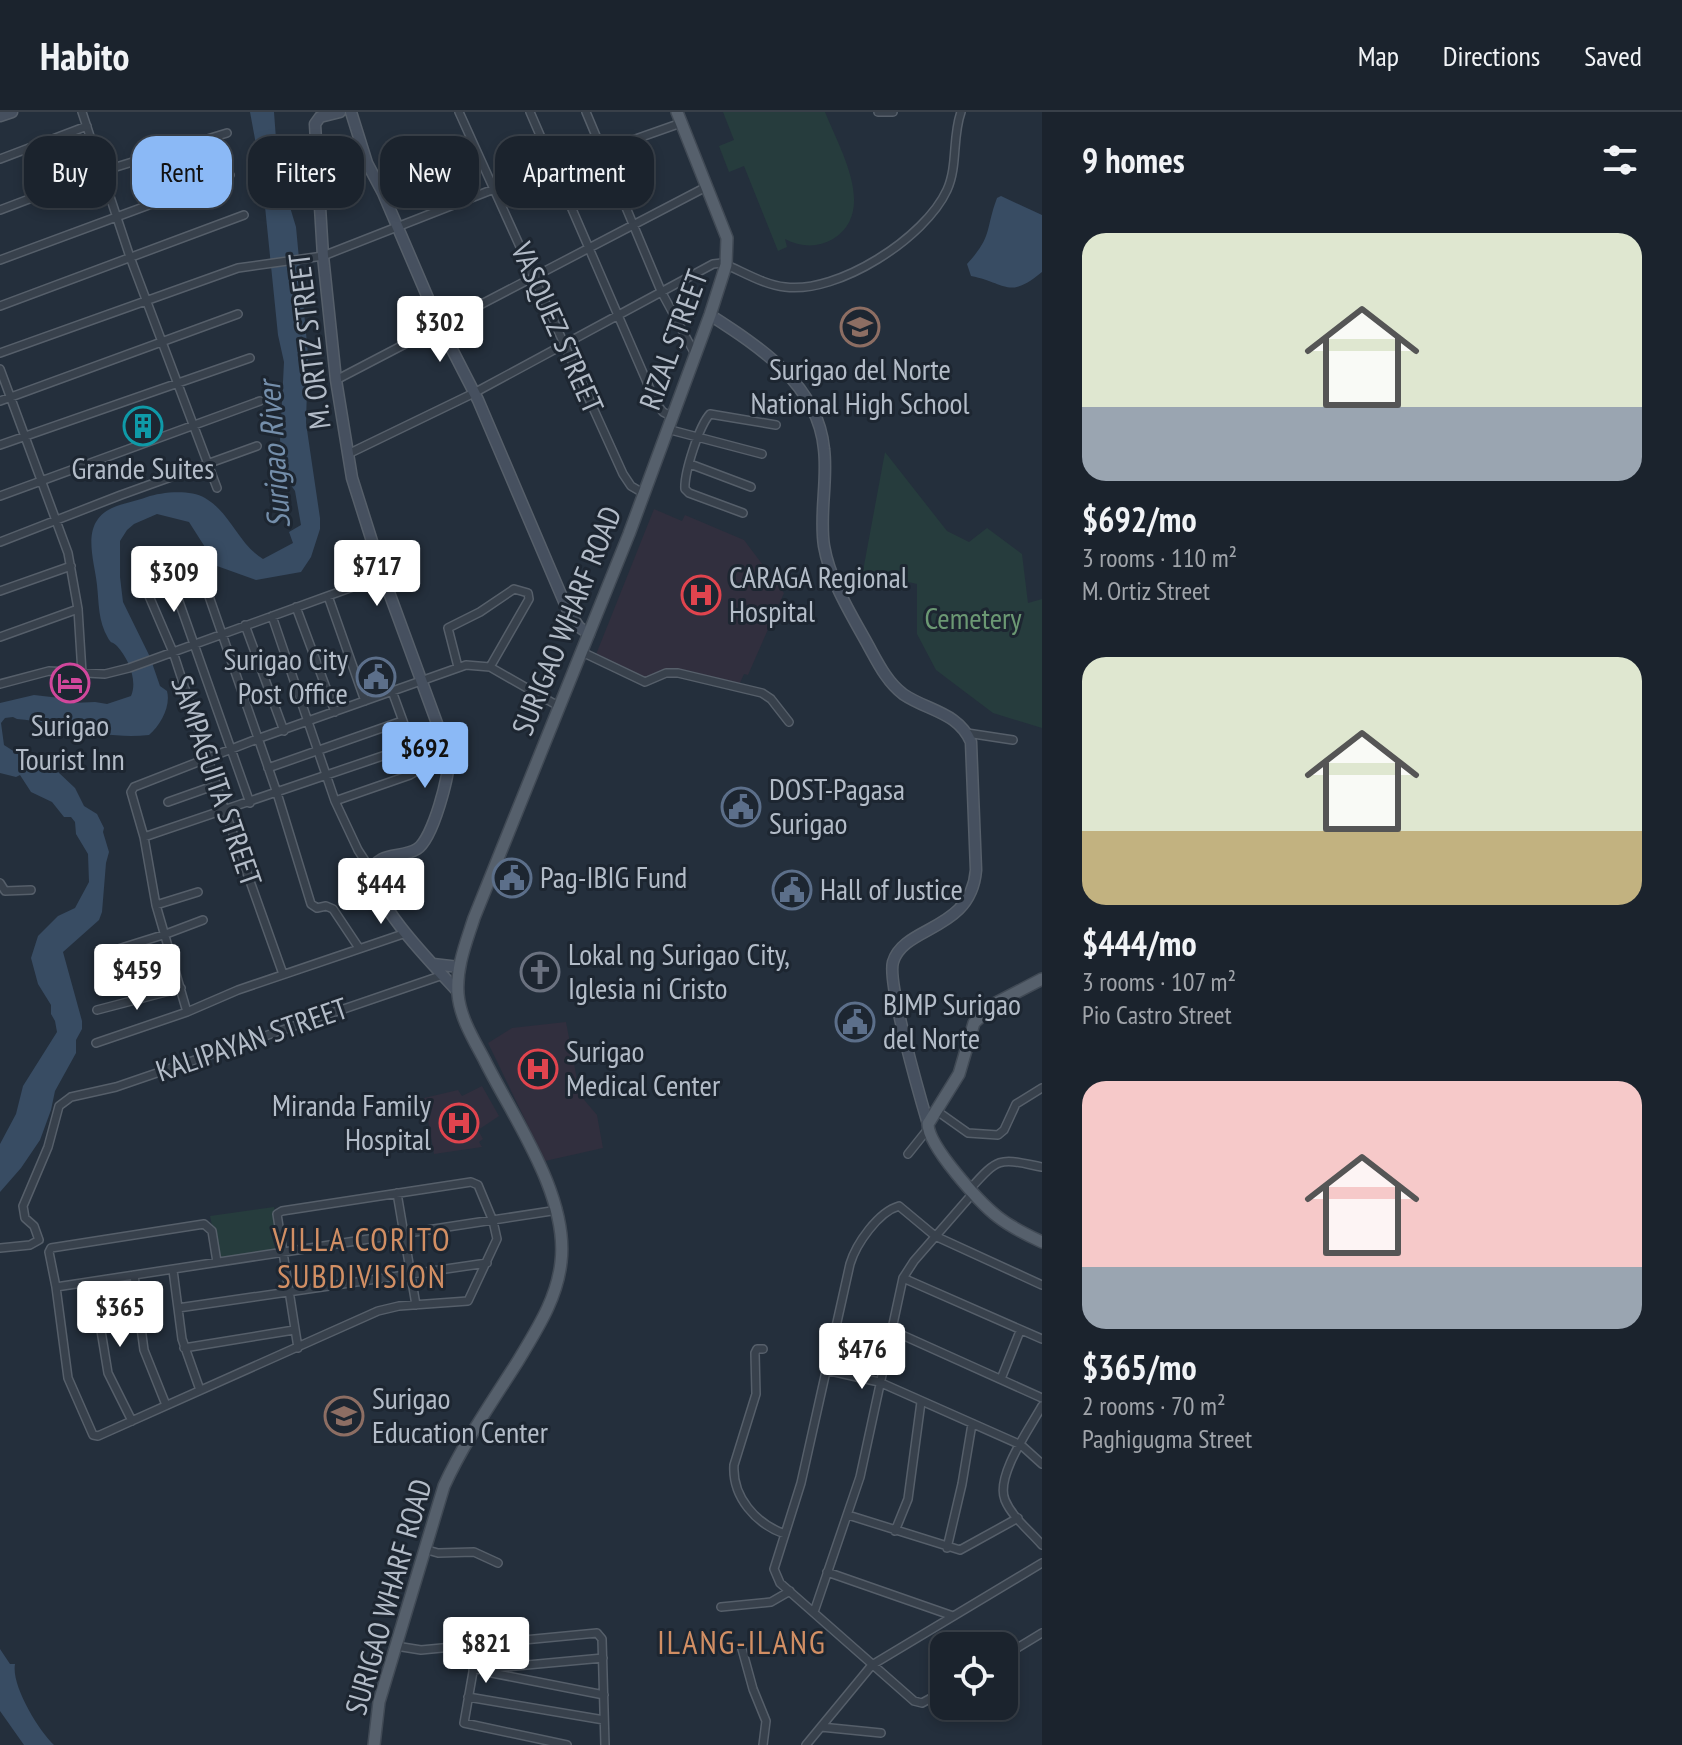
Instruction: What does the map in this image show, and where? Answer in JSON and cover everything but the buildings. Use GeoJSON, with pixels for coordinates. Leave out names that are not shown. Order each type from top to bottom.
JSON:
{"type":"FeatureCollection","features":[{"type":"Feature","properties":{"kind":"main road","name":"RIZAL STREET"},"geometry":{"type":"LineString","coordinates":[[643,493],[726,265],[727,238],[679,117]]}},
{"type":"Feature","properties":{"kind":"main road","name":"SURIGAO WHARF ROAD"},"geometry":{"type":"LineString","coordinates":[[374,1745],[376,1713],[437,1502],[450,1471],[539,1326],[553,1296],[563,1249],[558,1210],[548,1184],[461,1011],[459,967],[474,918],[643,493]]}},
{"type":"Feature","properties":{"kind":"main road"},"geometry":{"type":"LineString","coordinates":[[1042,979],[979,1016],[970,1030],[959,1074],[928,1127],[938,1150],[1000,1219],[1042,1242]]}},
{"type":"Feature","properties":{"kind":"street"},"geometry":{"type":"LineString","coordinates":[[0,116],[12,112]]}},
{"type":"Feature","properties":{"kind":"street"},"geometry":{"type":"LineString","coordinates":[[82,112],[91,136]]}},
{"type":"Feature","properties":{"kind":"street","name":"M. ORTIZ STREET"},"geometry":{"type":"LineString","coordinates":[[340,112],[320,117],[315,124],[323,256],[336,380],[348,454],[356,494],[383,576],[448,748],[449,769],[426,841],[410,852],[383,858],[371,870]]}},
{"type":"Feature","properties":{"kind":"street"},"geometry":{"type":"LineString","coordinates":[[351,112],[367,163],[440,326],[474,393],[568,611],[579,627],[589,634]]}},
{"type":"Feature","properties":{"kind":"street","name":"VASQUEZ STREET"},"geometry":{"type":"LineString","coordinates":[[459,112],[623,474],[631,486],[643,493]]}},
{"type":"Feature","properties":{"kind":"street"},"geometry":{"type":"LineString","coordinates":[[530,112],[540,136]]}},
{"type":"Feature","properties":{"kind":"street"},"geometry":{"type":"LineString","coordinates":[[586,112],[596,136]]}},
{"type":"Feature","properties":{"kind":"street"},"geometry":{"type":"LineString","coordinates":[[878,112],[893,112]]}},
{"type":"Feature","properties":{"kind":"street"},"geometry":{"type":"LineString","coordinates":[[348,454],[474,393],[617,313],[713,264],[726,265],[787,288],[846,276],[881,259],[927,218],[947,191],[961,112]]}},
{"type":"Feature","properties":{"kind":"street"},"geometry":{"type":"LineString","coordinates":[[633,136],[679,117]]}},
{"type":"Feature","properties":{"kind":"street"},"geometry":{"type":"LineString","coordinates":[[0,159],[87,126]]}},
{"type":"Feature","properties":{"kind":"street"},"geometry":{"type":"LineString","coordinates":[[116,167],[227,133]]}},
{"type":"Feature","properties":{"kind":"street"},"geometry":{"type":"LineString","coordinates":[[336,380],[706,187]]}},
{"type":"Feature","properties":{"kind":"street"},"geometry":{"type":"LineString","coordinates":[[0,353],[238,268],[323,256],[494,189]]}},
{"type":"Feature","properties":{"kind":"street"},"geometry":{"type":"LineString","coordinates":[[0,210],[24,201]]}},
{"type":"Feature","properties":{"kind":"street"},"geometry":{"type":"LineString","coordinates":[[116,208],[130,257],[217,488]]}},
{"type":"Feature","properties":{"kind":"street"},"geometry":{"type":"LineString","coordinates":[[0,260],[141,208]]}},
{"type":"Feature","properties":{"kind":"street"},"geometry":{"type":"LineString","coordinates":[[570,208],[656,403],[671,416]]}},
{"type":"Feature","properties":{"kind":"street"},"geometry":{"type":"LineString","coordinates":[[627,208],[661,291],[695,354]]}},
{"type":"Feature","properties":{"kind":"street"},"geometry":{"type":"LineString","coordinates":[[0,306],[244,215]]}},
{"type":"Feature","properties":{"kind":"street"},"geometry":{"type":"LineString","coordinates":[[0,401],[238,314]]}},
{"type":"Feature","properties":{"kind":"street"},"geometry":{"type":"LineString","coordinates":[[710,315],[788,374],[809,398],[824,448],[823,542],[838,587],[891,683],[913,700],[946,714],[967,733],[973,750],[976,870],[973,888],[959,910],[903,947],[892,965],[904,1032],[928,1127],[908,1154]]}},
{"type":"Feature","properties":{"kind":"street"},"geometry":{"type":"LineString","coordinates":[[0,445],[250,358]]}},
{"type":"Feature","properties":{"kind":"street"},"geometry":{"type":"LineString","coordinates":[[0,369],[71,566],[78,609],[82,673]]}},
{"type":"Feature","properties":{"kind":"street"},"geometry":{"type":"LineString","coordinates":[[0,496],[260,401]]}},
{"type":"Feature","properties":{"kind":"street"},"geometry":{"type":"LineString","coordinates":[[743,513],[689,493],[684,484],[699,437],[710,414],[776,425]]}},
{"type":"Feature","properties":{"kind":"street"},"geometry":{"type":"LineString","coordinates":[[667,429],[762,454]]}},
{"type":"Feature","properties":{"kind":"street"},"geometry":{"type":"LineString","coordinates":[[0,542],[257,446]]}},
{"type":"Feature","properties":{"kind":"street"},"geometry":{"type":"LineString","coordinates":[[690,464],[751,487]]}},
{"type":"Feature","properties":{"kind":"street"},"geometry":{"type":"LineString","coordinates":[[164,559],[250,803]]}},
{"type":"Feature","properties":{"kind":"street"},"geometry":{"type":"LineString","coordinates":[[0,591],[71,566]]}},
{"type":"Feature","properties":{"kind":"street"},"geometry":{"type":"LineString","coordinates":[[0,684],[38,672],[105,674],[129,668],[383,576]]}},
{"type":"Feature","properties":{"kind":"street"},"geometry":{"type":"LineString","coordinates":[[203,579],[277,793],[311,904],[317,908],[330,907],[359,948]]}},
{"type":"Feature","properties":{"kind":"street","name":"SAMPAGUITA STREET"},"geometry":{"type":"LineString","coordinates":[[146,589],[173,652],[283,974]]}},
{"type":"Feature","properties":{"kind":"street"},"geometry":{"type":"LineString","coordinates":[[458,667],[448,628],[480,612],[514,589],[528,593],[529,599],[490,667]]}},
{"type":"Feature","properties":{"kind":"street"},"geometry":{"type":"LineString","coordinates":[[328,596],[365,701]]}},
{"type":"Feature","properties":{"kind":"street"},"geometry":{"type":"LineString","coordinates":[[296,607],[335,712]]}},
{"type":"Feature","properties":{"kind":"street"},"geometry":{"type":"LineString","coordinates":[[0,637],[78,609]]}},
{"type":"Feature","properties":{"kind":"street"},"geometry":{"type":"LineString","coordinates":[[272,616],[335,801],[371,870],[374,884],[406,933],[458,992]]}},
{"type":"Feature","properties":{"kind":"street"},"geometry":{"type":"LineString","coordinates":[[245,625],[284,731]]}},
{"type":"Feature","properties":{"kind":"street"},"geometry":{"type":"LineString","coordinates":[[582,652],[645,682],[666,673],[678,673],[751,689],[767,695],[789,722]]}},
{"type":"Feature","properties":{"kind":"street"},"geometry":{"type":"LineString","coordinates":[[187,1012],[156,905],[144,837],[132,795],[134,787],[458,667],[474,664],[490,667],[560,707]]}},
{"type":"Feature","properties":{"kind":"street"},"geometry":{"type":"LineString","coordinates":[[335,801],[417,771],[419,765],[392,691]]}},
{"type":"Feature","properties":{"kind":"street"},"geometry":{"type":"LineString","coordinates":[[268,768],[402,721]]}},
{"type":"Feature","properties":{"kind":"street"},"geometry":{"type":"LineString","coordinates":[[967,733],[1013,740]]}},
{"type":"Feature","properties":{"kind":"street"},"geometry":{"type":"LineString","coordinates":[[144,837],[412,746]]}},
{"type":"Feature","properties":{"kind":"street"},"geometry":{"type":"LineString","coordinates":[[168,802],[216,785]]}},
{"type":"Feature","properties":{"kind":"street"},"geometry":{"type":"LineString","coordinates":[[0,883],[5,891],[31,890]]}},
{"type":"Feature","properties":{"kind":"street"},"geometry":{"type":"LineString","coordinates":[[156,905],[198,892]]}},
{"type":"Feature","properties":{"kind":"street"},"geometry":{"type":"LineString","coordinates":[[115,950],[203,920]]}},
{"type":"Feature","properties":{"kind":"street"},"geometry":{"type":"LineString","coordinates":[[96,1043],[187,1012],[283,974],[406,933]]}},
{"type":"Feature","properties":{"kind":"street"},"geometry":{"type":"LineString","coordinates":[[104,980],[173,960]]}},
{"type":"Feature","properties":{"kind":"street"},"geometry":{"type":"LineString","coordinates":[[433,964],[459,967]]}},
{"type":"Feature","properties":{"kind":"street","name":"KALIPAYAN STREET"},"geometry":{"type":"LineString","coordinates":[[0,1248],[30,1245],[39,1240],[34,1226],[25,1218],[23,1206],[48,1147],[56,1110],[62,1102],[71,1097],[116,1087],[443,975]]}},
{"type":"Feature","properties":{"kind":"street"},"geometry":{"type":"LineString","coordinates":[[97,1010],[181,988]]}},
{"type":"Feature","properties":{"kind":"street"},"geometry":{"type":"LineString","coordinates":[[937,1111],[968,1133],[998,1135],[1004,1130],[1019,1101],[1042,1088]]}},
{"type":"Feature","properties":{"kind":"street"},"geometry":{"type":"LineString","coordinates":[[814,1612],[862,1467],[903,1278],[990,1166],[1004,1160],[1042,1167]]}},
{"type":"Feature","properties":{"kind":"street"},"geometry":{"type":"LineString","coordinates":[[217,1262],[211,1229],[204,1224],[54,1247],[49,1252],[70,1387],[93,1435],[98,1436],[298,1348],[378,1311],[468,1301],[497,1239],[481,1188],[475,1182],[280,1212],[277,1217],[298,1348]]}},
{"type":"Feature","properties":{"kind":"street"},"geometry":{"type":"LineString","coordinates":[[397,1193],[416,1305]]}},
{"type":"Feature","properties":{"kind":"street"},"geometry":{"type":"LineString","coordinates":[[930,1700],[918,1703],[774,1574],[801,1483],[850,1264],[859,1242],[892,1208],[899,1206],[935,1236],[1042,1285]]}},
{"type":"Feature","properties":{"kind":"street"},"geometry":{"type":"LineString","coordinates":[[56,1287],[558,1210]]}},
{"type":"Feature","properties":{"kind":"street"},"geometry":{"type":"LineString","coordinates":[[178,1308],[487,1263]]}},
{"type":"Feature","properties":{"kind":"street"},"geometry":{"type":"LineString","coordinates":[[173,1270],[184,1348],[200,1390]]}},
{"type":"Feature","properties":{"kind":"street"},"geometry":{"type":"LineString","coordinates":[[134,1275],[147,1360],[166,1405]]}},
{"type":"Feature","properties":{"kind":"street"},"geometry":{"type":"LineString","coordinates":[[903,1278],[1042,1339]]}},
{"type":"Feature","properties":{"kind":"street"},"geometry":{"type":"LineString","coordinates":[[93,1282],[106,1366],[132,1421]]}},
{"type":"Feature","properties":{"kind":"street"},"geometry":{"type":"LineString","coordinates":[[184,1348],[294,1330]]}},
{"type":"Feature","properties":{"kind":"street"},"geometry":{"type":"LineString","coordinates":[[891,1330],[1042,1398]]}},
{"type":"Feature","properties":{"kind":"street"},"geometry":{"type":"LineString","coordinates":[[1001,1379],[1020,1331]]}},
{"type":"Feature","properties":{"kind":"street"},"geometry":{"type":"LineString","coordinates":[[763,1349],[757,1349],[755,1353],[756,1394],[733,1477],[738,1492],[761,1524],[785,1534]]}},
{"type":"Feature","properties":{"kind":"street"},"geometry":{"type":"LineString","coordinates":[[826,1370],[879,1382],[1021,1445],[1042,1464]]}},
{"type":"Feature","properties":{"kind":"street"},"geometry":{"type":"LineString","coordinates":[[895,1531],[908,1499],[921,1402]]}},
{"type":"Feature","properties":{"kind":"street"},"geometry":{"type":"LineString","coordinates":[[1042,1406],[1005,1476],[1003,1492],[1008,1506],[1042,1545]]}},
{"type":"Feature","properties":{"kind":"street"},"geometry":{"type":"LineString","coordinates":[[947,1548],[972,1424]]}},
{"type":"Feature","properties":{"kind":"street"},"geometry":{"type":"LineString","coordinates":[[848,1515],[960,1550],[1018,1518]]}},
{"type":"Feature","properties":{"kind":"street"},"geometry":{"type":"LineString","coordinates":[[424,1549],[438,1553],[469,1551],[498,1563]]}},
{"type":"Feature","properties":{"kind":"street"},"geometry":{"type":"LineString","coordinates":[[806,1745],[872,1665],[1042,1563]]}},
{"type":"Feature","properties":{"kind":"street"},"geometry":{"type":"LineString","coordinates":[[827,1572],[954,1616]]}},
{"type":"Feature","properties":{"kind":"street"},"geometry":{"type":"LineString","coordinates":[[721,1607],[763,1604],[790,1591]]}},
{"type":"Feature","properties":{"kind":"street"},"geometry":{"type":"LineString","coordinates":[[396,1646],[421,1650],[595,1632],[602,1639],[605,1745]]}},
{"type":"Feature","properties":{"kind":"street"},"geometry":{"type":"LineString","coordinates":[[1018,1648],[1042,1633]]}},
{"type":"Feature","properties":{"kind":"street"},"geometry":{"type":"LineString","coordinates":[[478,1643],[463,1720],[467,1725],[567,1745]]}},
{"type":"Feature","properties":{"kind":"street"},"geometry":{"type":"LineString","coordinates":[[742,1649],[766,1721],[763,1745]]}},
{"type":"Feature","properties":{"kind":"street"},"geometry":{"type":"LineString","coordinates":[[482,1671],[603,1658]]}},
{"type":"Feature","properties":{"kind":"street"},"geometry":{"type":"LineString","coordinates":[[473,1670],[604,1695]]}},
{"type":"Feature","properties":{"kind":"street"},"geometry":{"type":"LineString","coordinates":[[468,1697],[604,1720]]}},
{"type":"Feature","properties":{"kind":"street"},"geometry":{"type":"LineString","coordinates":[[821,1727],[881,1733]]}},
{"type":"Feature","properties":{"kind":"shaded area","name":"CARAGA Regional Hospital"},"geometry":{"type":"Polygon","coordinates":[[[654,509],[682,521],[685,515],[744,540],[784,593],[748,675],[744,674],[739,685],[690,671],[667,670],[648,679],[595,657],[654,509]]]}},
{"type":"Feature","properties":{"kind":"shaded area","name":"Surigao Medical Center"},"geometry":{"type":"Polygon","coordinates":[[[566,1022],[580,1095],[597,1115],[603,1148],[545,1161],[488,1043],[512,1028],[566,1022]]]}},
{"type":"Feature","properties":{"kind":"shaded area","name":"Miranda Family Hospital"},"geometry":{"type":"Polygon","coordinates":[[[482,1086],[499,1116],[478,1130],[483,1139],[479,1142],[482,1147],[434,1154],[424,1098],[458,1090],[462,1096],[482,1086]]]}},
{"type":"Feature","properties":{"kind":"green space"},"geometry":{"type":"Polygon","coordinates":[[[723,112],[825,112],[851,178],[853,212],[846,227],[833,239],[821,244],[803,245],[785,239],[787,247],[778,251],[744,166],[729,172],[719,146],[734,140],[723,112]]]}},
{"type":"Feature","properties":{"kind":"green space","name":"Cemetery"},"geometry":{"type":"Polygon","coordinates":[[[885,452],[947,531],[969,542],[987,528],[1022,554],[1028,603],[1042,599],[1042,728],[993,713],[936,670],[917,634],[917,584],[863,571],[885,452]]]}},
{"type":"Feature","properties":{"kind":"green space"},"geometry":{"type":"Polygon","coordinates":[[[274,1207],[280,1250],[219,1260],[210,1216],[274,1207]]]}},
{"type":"Feature","properties":{"kind":"water"},"geometry":{"type":"Polygon","coordinates":[[[250,112],[274,112],[276,136],[254,136],[250,112]]]}},
{"type":"Feature","properties":{"kind":"water"},"geometry":{"type":"Polygon","coordinates":[[[1001,196],[1042,215],[1042,272],[1014,287],[971,276],[967,264],[985,239],[997,198],[1001,196]]]}},
{"type":"Feature","properties":{"kind":"water"},"geometry":{"type":"Polygon","coordinates":[[[265,208],[290,208],[296,227],[308,354],[306,423],[320,518],[320,529],[311,557],[301,572],[256,580],[217,566],[189,522],[157,514],[134,524],[120,541],[120,577],[123,602],[150,657],[160,686],[167,691],[166,709],[157,726],[149,735],[131,736],[13,717],[5,718],[1,723],[4,745],[32,763],[57,771],[75,788],[84,806],[97,814],[104,828],[109,852],[99,920],[63,952],[82,1021],[76,1053],[55,1091],[40,1140],[0,1192],[0,1144],[16,1114],[23,1086],[57,1032],[51,1005],[38,984],[31,958],[38,936],[58,916],[75,908],[89,882],[88,854],[76,834],[75,822],[71,817],[64,817],[52,802],[31,792],[20,775],[0,773],[0,703],[34,695],[60,698],[72,703],[107,704],[131,696],[133,676],[128,663],[109,640],[102,625],[92,553],[92,532],[96,523],[112,508],[160,494],[184,492],[199,495],[214,504],[254,553],[263,559],[293,543],[289,532],[301,525],[295,491],[286,478],[280,440],[284,362],[278,335],[265,208]]]}},
{"type":"Feature","properties":{"kind":"water"},"geometry":{"type":"Polygon","coordinates":[[[0,1649],[10,1664],[15,1664],[17,1683],[27,1707],[54,1745],[24,1745],[0,1711],[0,1649]]]}},
{"type":"Feature","properties":{"kind":"place","name":"Surigao del Norte National High School"},"geometry":{"type":"Point","coordinates":[860,327]}},
{"type":"Feature","properties":{"kind":"place","name":"Grande Suites"},"geometry":{"type":"Point","coordinates":[143,426]}},
{"type":"Feature","properties":{"kind":"place","name":"CARAGA Regional Hospital"},"geometry":{"type":"Point","coordinates":[701,595]}},
{"type":"Feature","properties":{"kind":"place","name":"Surigao City Post Office"},"geometry":{"type":"Point","coordinates":[376,677]}},
{"type":"Feature","properties":{"kind":"place","name":"Surigao Tourist Inn"},"geometry":{"type":"Point","coordinates":[70,683]}},
{"type":"Feature","properties":{"kind":"place","name":"DOST-Pagasa Surigao"},"geometry":{"type":"Point","coordinates":[741,807]}},
{"type":"Feature","properties":{"kind":"place","name":"Pag-IBIG Fund"},"geometry":{"type":"Point","coordinates":[512,878]}},
{"type":"Feature","properties":{"kind":"place","name":"Hall of Justice"},"geometry":{"type":"Point","coordinates":[792,890]}},
{"type":"Feature","properties":{"kind":"place","name":"Lokal ng Surigao City, Iglesia ni Cristo"},"geometry":{"type":"Point","coordinates":[540,972]}},
{"type":"Feature","properties":{"kind":"place","name":"BJMP Surigao del Norte"},"geometry":{"type":"Point","coordinates":[855,1022]}},
{"type":"Feature","properties":{"kind":"place","name":"Surigao Medical Center"},"geometry":{"type":"Point","coordinates":[538,1069]}},
{"type":"Feature","properties":{"kind":"place","name":"Miranda Family Hospital"},"geometry":{"type":"Point","coordinates":[459,1123]}},
{"type":"Feature","properties":{"kind":"place","name":"Surigao Education Center"},"geometry":{"type":"Point","coordinates":[344,1416]}},
{"type":"Feature","properties":{"kind":"district","name":"VILLA CORITO SUBDIVISION"},"geometry":{"type":"Point","coordinates":[362,1258]}},
{"type":"Feature","properties":{"kind":"district","name":"ILANG-ILANG"},"geometry":{"type":"Point","coordinates":[742,1643]}},
{"type":"Feature","properties":{"kind":"water label","name":"Surigao River"},"geometry":{"type":"Point","coordinates":[274,455]}}]}
